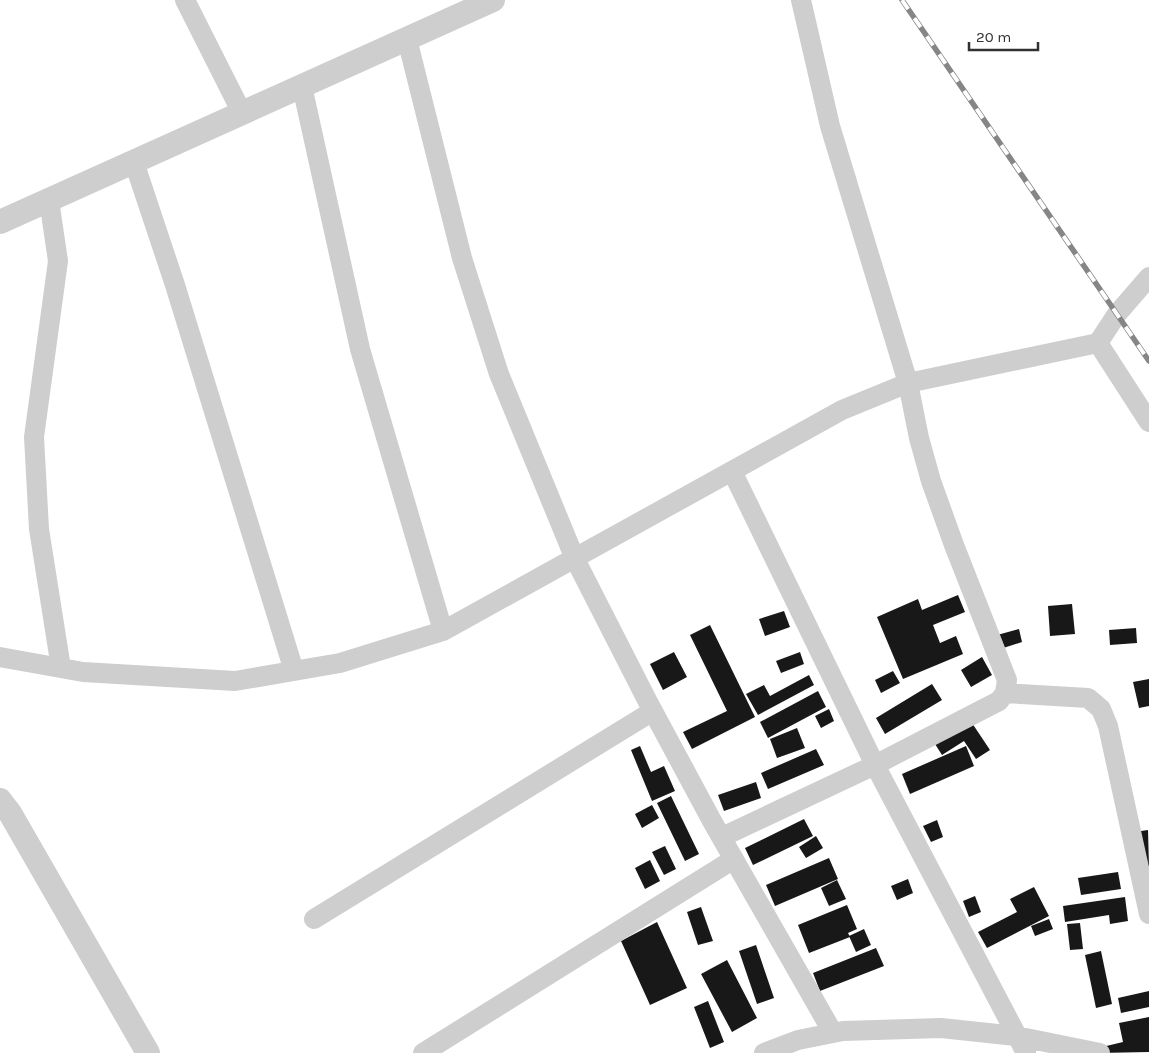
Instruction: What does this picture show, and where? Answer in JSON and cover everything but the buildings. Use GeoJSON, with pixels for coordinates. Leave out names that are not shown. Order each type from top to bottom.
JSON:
{"type":"FeatureCollection","features":[{"type":"Feature","properties":{"kind":"street"},"geometry":{"type":"LineString","coordinates":[[185,0],[242,113]]}},
{"type":"Feature","properties":{"kind":"street"},"geometry":{"type":"LineString","coordinates":[[0,222],[493,0]]}},
{"type":"Feature","properties":{"kind":"street"},"geometry":{"type":"LineString","coordinates":[[722,837],[875,765],[1000,701],[1006,693],[1007,680],[931,481],[919,438],[908,383],[830,126],[801,0]]}},
{"type":"Feature","properties":{"kind":"street"},"geometry":{"type":"LineString","coordinates":[[407,39],[462,258],[497,365],[575,559],[653,711],[734,859],[833,1033]]}},
{"type":"Feature","properties":{"kind":"street"},"geometry":{"type":"LineString","coordinates":[[302,86],[360,349],[443,631]]}},
{"type":"Feature","properties":{"kind":"street"},"geometry":{"type":"LineString","coordinates":[[134,162],[175,286],[294,671]]}},
{"type":"Feature","properties":{"kind":"street"},"geometry":{"type":"LineString","coordinates":[[49,200],[58,261],[34,437],[39,529],[61,668]]}},
{"type":"Feature","properties":{"kind":"street"},"geometry":{"type":"LineString","coordinates":[[0,658],[83,672],[235,681],[340,663],[443,631],[842,410],[908,383],[1098,343],[1118,314],[1149,277]]}},
{"type":"Feature","properties":{"kind":"street"},"geometry":{"type":"LineString","coordinates":[[1098,343],[1149,422]]}},
{"type":"Feature","properties":{"kind":"street"},"geometry":{"type":"LineString","coordinates":[[732,471],[875,765],[1021,1045]]}},
{"type":"Feature","properties":{"kind":"street"},"geometry":{"type":"LineString","coordinates":[[1006,693],[1088,698],[1101,709],[1108,726],[1149,914]]}},
{"type":"Feature","properties":{"kind":"street"},"geometry":{"type":"LineString","coordinates":[[314,919],[653,711]]}},
{"type":"Feature","properties":{"kind":"street"},"geometry":{"type":"LineString","coordinates":[[0,800],[15,822],[148,1053]]}},
{"type":"Feature","properties":{"kind":"street"},"geometry":{"type":"LineString","coordinates":[[423,1053],[734,859]]}},
{"type":"Feature","properties":{"kind":"street"},"geometry":{"type":"LineString","coordinates":[[764,1053],[798,1040],[843,1031],[941,1028],[1021,1045],[1100,1053]]}},
{"type":"Feature","properties":{"kind":"railway"},"geometry":{"type":"LineString","coordinates":[[902,0],[1149,361]]}}]}
